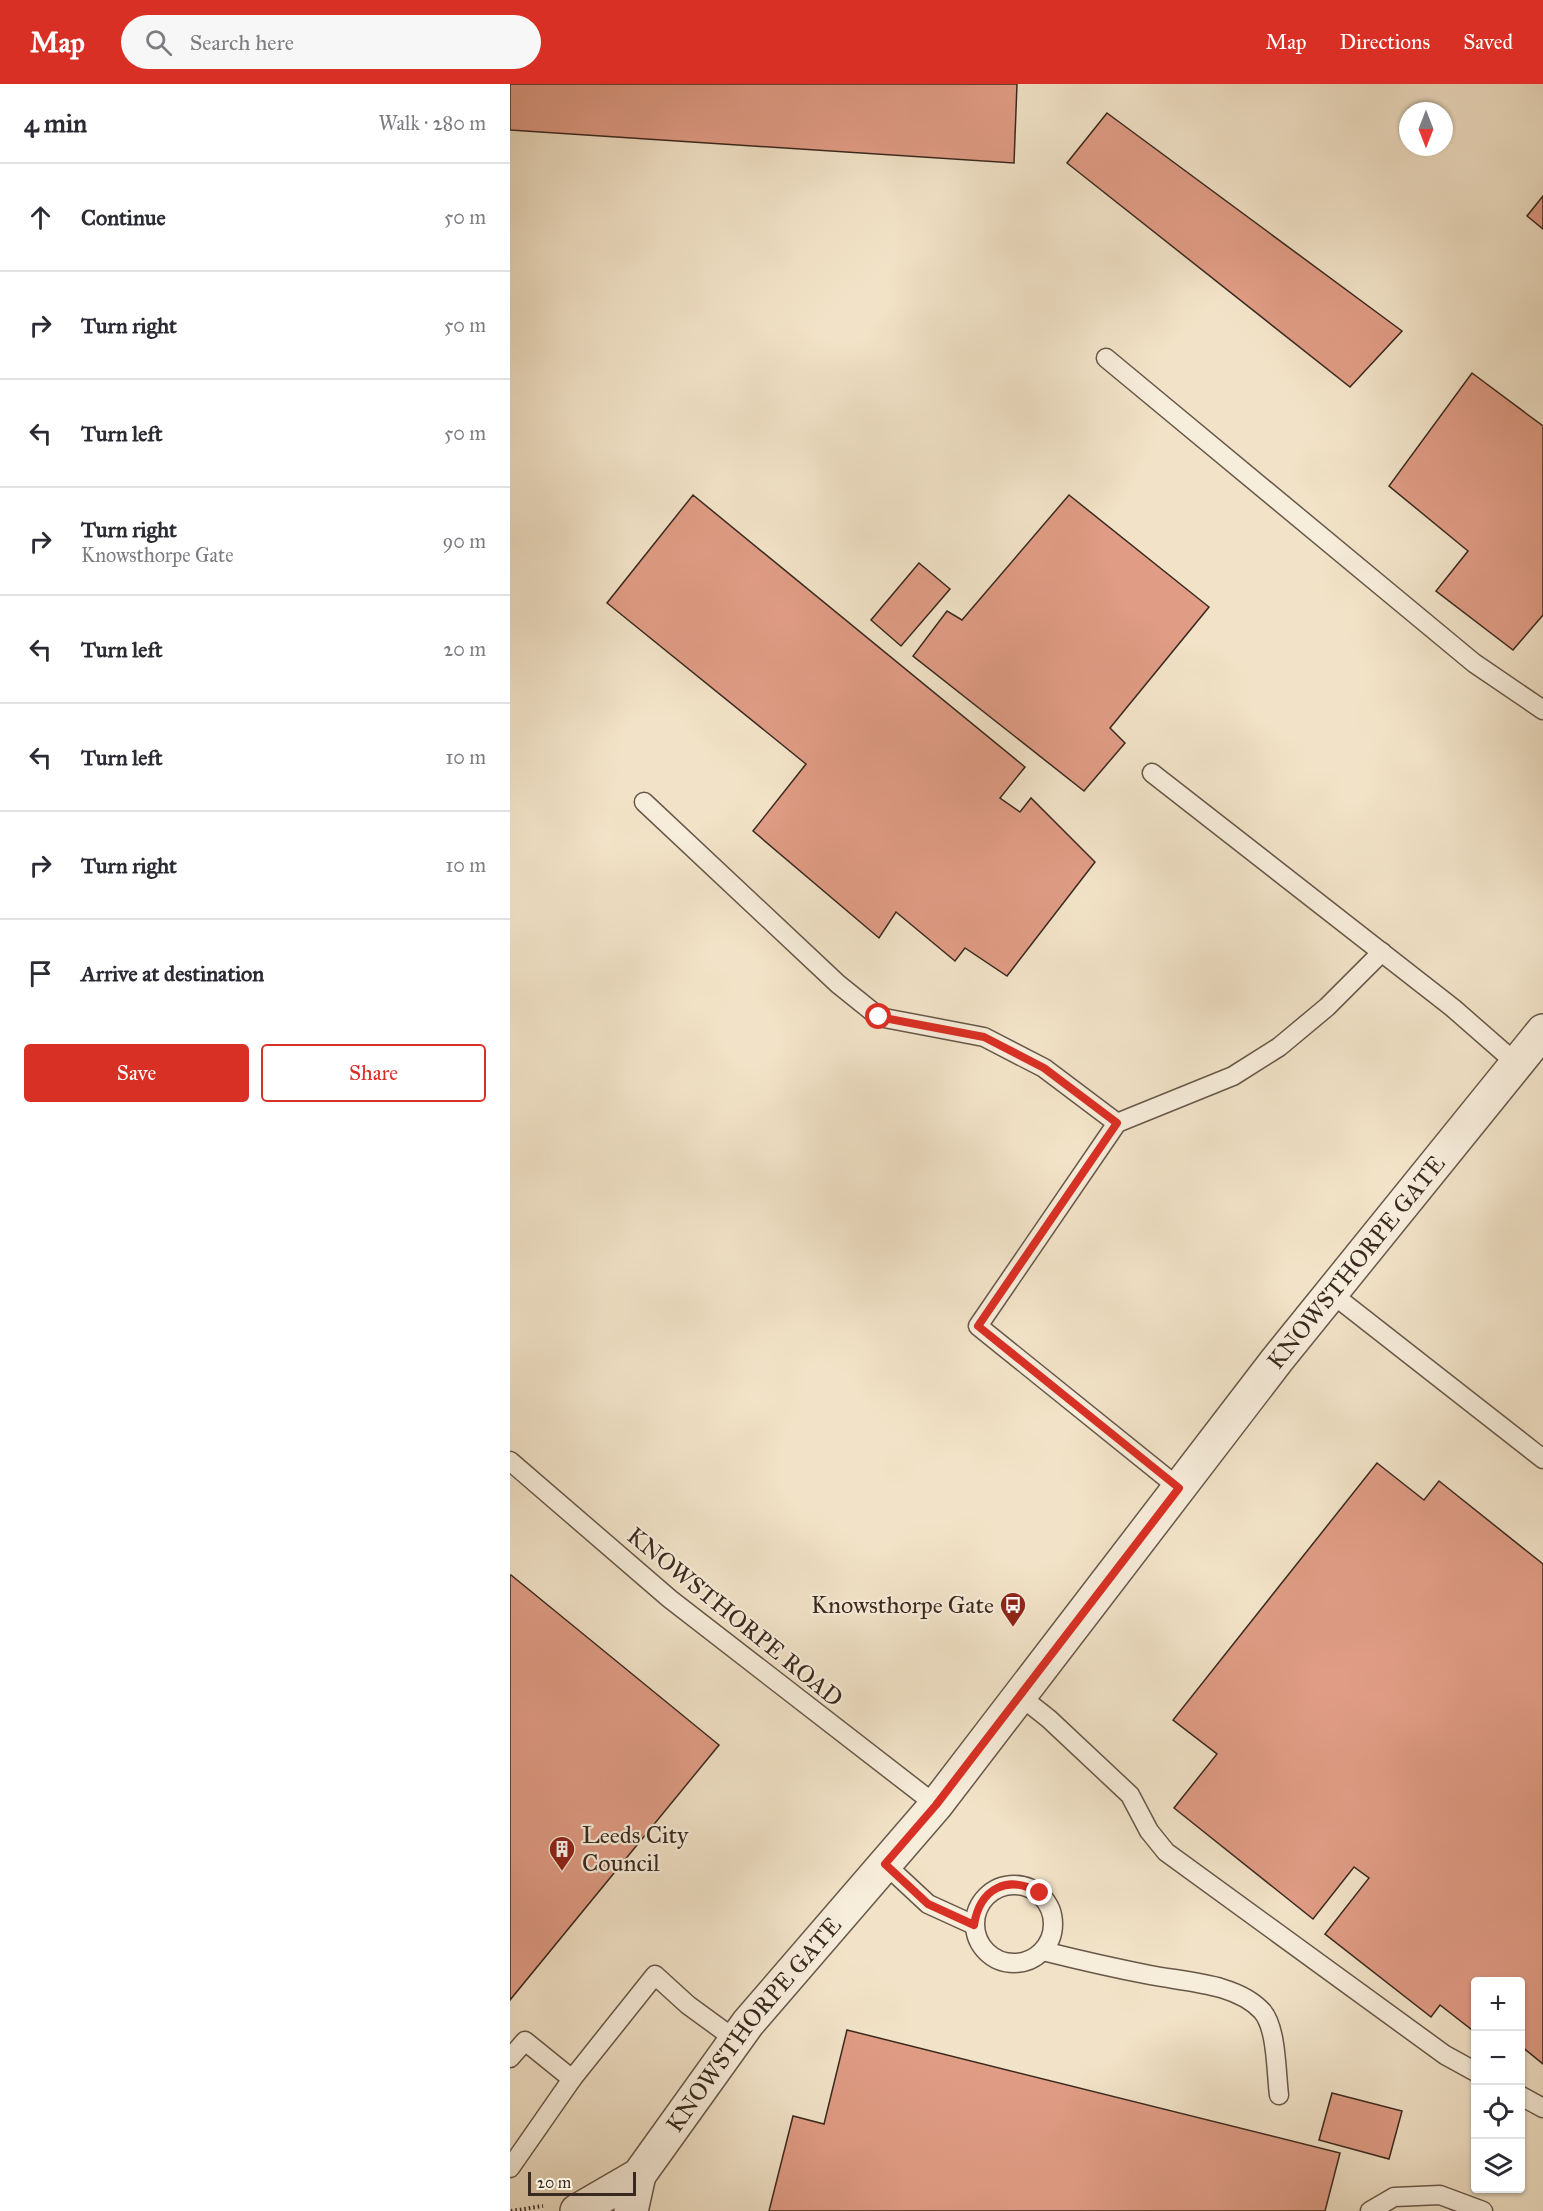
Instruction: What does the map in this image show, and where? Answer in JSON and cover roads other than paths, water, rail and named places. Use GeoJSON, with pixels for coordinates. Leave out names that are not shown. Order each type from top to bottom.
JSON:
{"type":"FeatureCollection","features":[{"type":"Feature","properties":{"kind":"street","name":"KNOWSTHORPE GATE"},"geometry":{"type":"LineString","coordinates":[[631,2211],[639,2175],[736,2040],[936,1805],[1277,1360],[1543,1031]]}},
{"type":"Feature","properties":{"kind":"street","name":"KNOWSTHORPE GATE"},"geometry":{"type":"LineString","coordinates":[[577,2211],[639,2175]]}},
{"type":"Feature","properties":{"kind":"lane"},"geometry":{"type":"LineString","coordinates":[[1106,358],[1474,663],[1543,710]]}},
{"type":"Feature","properties":{"kind":"lane"},"geometry":{"type":"LineString","coordinates":[[1152,773],[1453,1008],[1517,1064]]}},
{"type":"Feature","properties":{"kind":"lane"},"geometry":{"type":"LineString","coordinates":[[644,802],[838,984],[879,1017],[984,1037],[1044,1068],[1117,1123]]}},
{"type":"Feature","properties":{"kind":"lane"},"geometry":{"type":"LineString","coordinates":[[1179,1488],[978,1326],[1117,1123],[1233,1076],[1279,1047],[1327,1007],[1382,952]]}},
{"type":"Feature","properties":{"kind":"lane"},"geometry":{"type":"LineString","coordinates":[[1331,1293],[1543,1459]]}},
{"type":"Feature","properties":{"kind":"lane","name":"KNOWSTHORPE ROAD"},"geometry":{"type":"LineString","coordinates":[[510,1461],[670,1599],[936,1805]]}},
{"type":"Feature","properties":{"kind":"lane"},"geometry":{"type":"LineString","coordinates":[[1020,1696],[1049,1719],[1130,1795],[1149,1831],[1166,1852],[1444,2055],[1471,2069]]}},
{"type":"Feature","properties":{"kind":"lane"},"geometry":{"type":"LineString","coordinates":[[885,1864],[928,1904],[974,1925]]}},
{"type":"Feature","properties":{"kind":"lane"},"geometry":{"type":"LineString","coordinates":[[1017,1884],[1029,1887],[1044,1898],[1053,1915],[1054,1928],[1043,1951],[1020,1963],[1007,1963],[994,1958],[984,1949],[977,1938],[974,1925],[976,1911],[992,1890],[1017,1884]]}},
{"type":"Feature","properties":{"kind":"lane"},"geometry":{"type":"LineString","coordinates":[[1043,1951],[1147,1974],[1202,1983],[1245,1998],[1263,2012],[1272,2032],[1279,2095]]}},
{"type":"Feature","properties":{"kind":"lane"},"geometry":{"type":"LineString","coordinates":[[510,2168],[572,2079],[655,1975],[688,2005],[736,2040]]}},
{"type":"Feature","properties":{"kind":"lane"},"geometry":{"type":"LineString","coordinates":[[510,2058],[525,2042],[572,2079]]}},
{"type":"Feature","properties":{"kind":"lane"},"geometry":{"type":"LineString","coordinates":[[1525,2098],[1543,2108]]}},
{"type":"Feature","properties":{"kind":"lane"},"geometry":{"type":"LineString","coordinates":[[1370,2211],[1394,2197],[1440,2195],[1483,2211]]}},
{"type":"Feature","properties":{"kind":"place","name":"Knowsthorpe Gate"},"geometry":{"type":"Point","coordinates":[1013,1628]}},
{"type":"Feature","properties":{"kind":"place","name":"Leeds City Council"},"geometry":{"type":"Point","coordinates":[562,1872]}}]}
